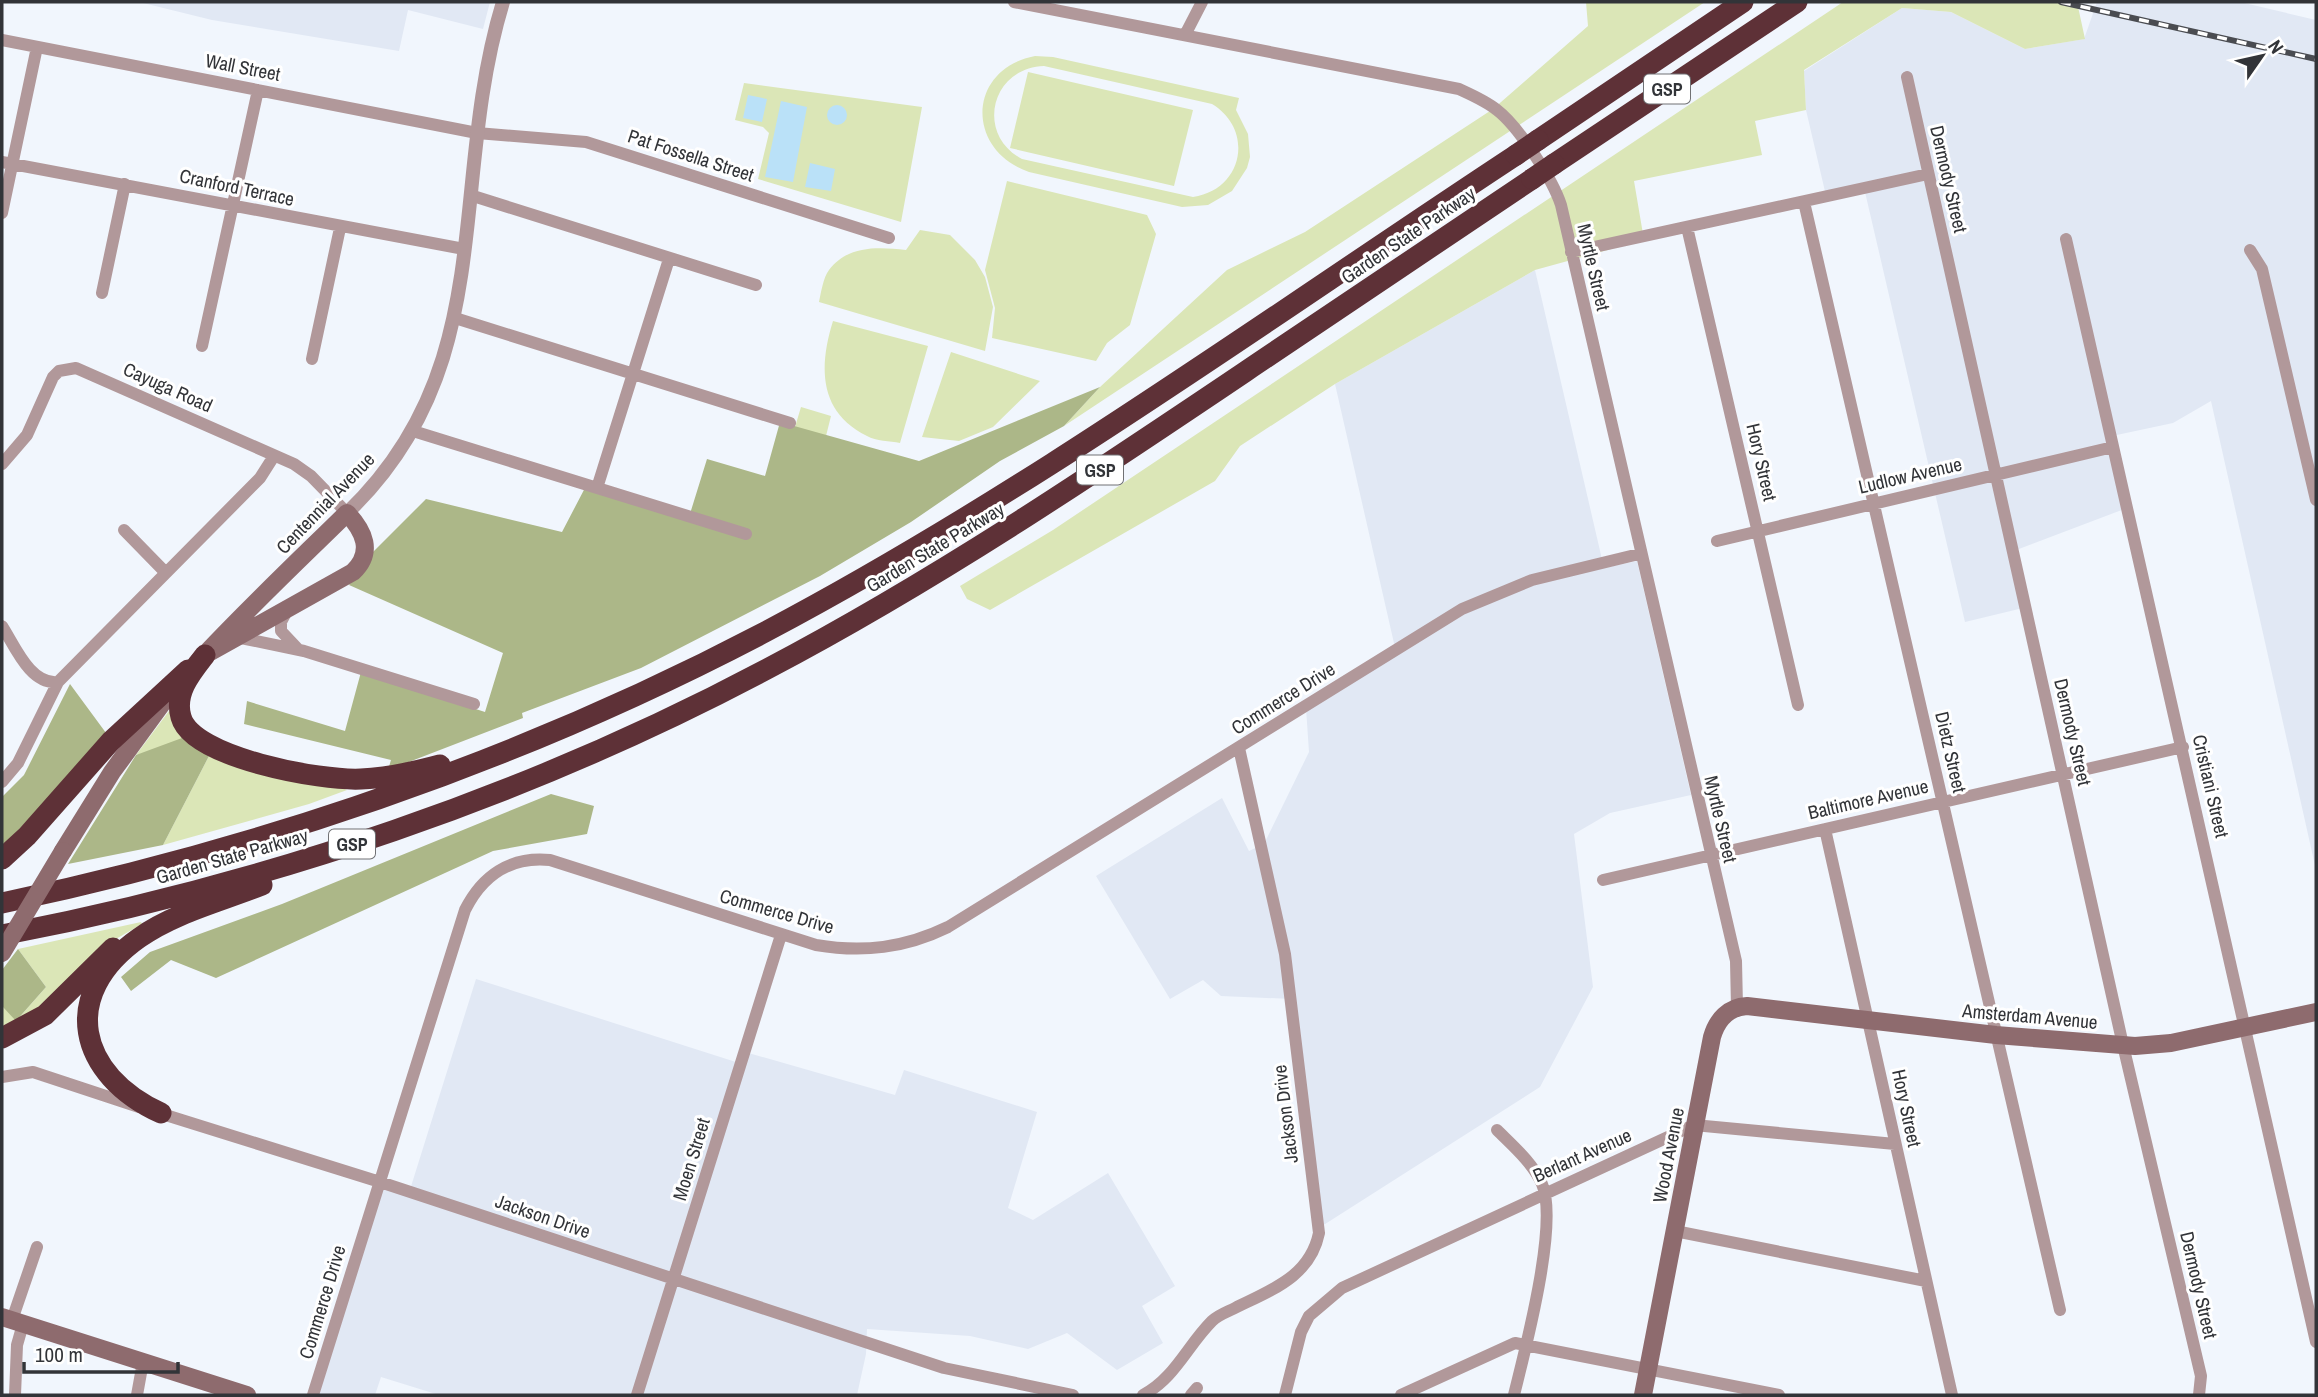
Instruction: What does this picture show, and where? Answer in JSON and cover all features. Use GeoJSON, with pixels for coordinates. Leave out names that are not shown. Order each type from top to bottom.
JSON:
{"type":"FeatureCollection","features":[{"type":"Feature","properties":{"kind":"highway","name":"Garden State Parkway"},"geometry":{"type":"LineString","coordinates":[[2,903],[125,876],[245,843],[419,784],[559,729],[763,633],[969,516],[1085,443],[1742,3]]}},
{"type":"Feature","properties":{"kind":"highway","name":"Garden State Parkway"},"geometry":{"type":"LineString","coordinates":[[2,935],[224,883],[438,815],[554,769],[664,720],[765,670],[897,597],[1078,485],[1789,7]]}},
{"type":"Feature","properties":{"kind":"highway"},"geometry":{"type":"LineString","coordinates":[[205,655],[181,694],[180,714],[187,731],[214,747],[299,773],[348,779],[388,776],[470,757],[559,729]]}},
{"type":"Feature","properties":{"kind":"highway"},"geometry":{"type":"LineString","coordinates":[[2,859],[27,836],[111,741],[205,655]]}},
{"type":"Feature","properties":{"kind":"highway"},"geometry":{"type":"LineString","coordinates":[[2,1036],[23,1028],[52,1009],[110,950],[134,936],[438,815]]}},
{"type":"Feature","properties":{"kind":"highway"},"geometry":{"type":"LineString","coordinates":[[161,1113],[126,1095],[108,1078],[91,1048],[88,1024],[95,991],[109,967],[138,939],[171,921]]}},
{"type":"Feature","properties":{"kind":"main road"},"geometry":{"type":"LineString","coordinates":[[205,655],[341,580],[361,563],[365,539],[360,528],[347,513]]}},
{"type":"Feature","properties":{"kind":"main road","name":"Centennial Avenue"},"geometry":{"type":"LineString","coordinates":[[2,953],[134,742],[205,655],[347,513]]}},
{"type":"Feature","properties":{"kind":"main road","name":"Amsterdam Avenue"},"geometry":{"type":"LineString","coordinates":[[1737,1007],[1868,1019],[1996,1035],[2123,1045],[2171,1043],[2316,1012]]}},
{"type":"Feature","properties":{"kind":"main road","name":"Wood Avenue"},"geometry":{"type":"LineString","coordinates":[[1643,1395],[1714,1030],[1721,1017],[1737,1007]]}},
{"type":"Feature","properties":{"kind":"main road"},"geometry":{"type":"LineString","coordinates":[[12,1320],[247,1395]]}},
{"type":"Feature","properties":{"kind":"street","name":"Centennial Avenue"},"geometry":{"type":"LineString","coordinates":[[347,513],[379,480],[413,431],[443,365],[455,318],[485,69],[503,2]]}},
{"type":"Feature","properties":{"kind":"street","name":"Myrtle Street"},"geometry":{"type":"LineString","coordinates":[[1014,2],[1459,89],[1484,101],[1511,124],[1555,191],[1571,252],[1737,967],[1737,1007]]}},
{"type":"Feature","properties":{"kind":"street"},"geometry":{"type":"LineString","coordinates":[[1185,35],[1202,2]]}},
{"type":"Feature","properties":{"kind":"street","name":"Wall Street"},"geometry":{"type":"LineString","coordinates":[[2,40],[477,133]]}},
{"type":"Feature","properties":{"kind":"street"},"geometry":{"type":"LineString","coordinates":[[2,213],[7,163],[37,47]]}},
{"type":"Feature","properties":{"kind":"street","name":"Dermody Street"},"geometry":{"type":"LineString","coordinates":[[1906,77],[2123,1045],[2201,1376],[2199,1395]]}},
{"type":"Feature","properties":{"kind":"street"},"geometry":{"type":"LineString","coordinates":[[202,346],[258,90]]}},
{"type":"Feature","properties":{"kind":"street","name":"Pat Fossella Street"},"geometry":{"type":"LineString","coordinates":[[477,133],[586,142],[889,238]]}},
{"type":"Feature","properties":{"kind":"street","name":"Cranford Terrace"},"geometry":{"type":"LineString","coordinates":[[7,163],[341,228],[464,249]]}},
{"type":"Feature","properties":{"kind":"street"},"geometry":{"type":"LineString","coordinates":[[1571,252],[1928,174]]}},
{"type":"Feature","properties":{"kind":"street"},"geometry":{"type":"LineString","coordinates":[[102,293],[125,184]]}},
{"type":"Feature","properties":{"kind":"street"},"geometry":{"type":"LineString","coordinates":[[470,195],[756,285]]}},
{"type":"Feature","properties":{"kind":"street","name":"Dietz Street"},"geometry":{"type":"LineString","coordinates":[[1804,202],[2060,1310]]}},
{"type":"Feature","properties":{"kind":"street","name":"Hory Street"},"geometry":{"type":"LineString","coordinates":[[1687,227],[1798,705]]}},
{"type":"Feature","properties":{"kind":"street"},"geometry":{"type":"LineString","coordinates":[[312,359],[341,228]]}},
{"type":"Feature","properties":{"kind":"street","name":"Cristiani Street"},"geometry":{"type":"LineString","coordinates":[[2066,239],[2316,1342]]}},
{"type":"Feature","properties":{"kind":"street"},"geometry":{"type":"LineString","coordinates":[[2250,250],[2262,269],[2316,500]]}},
{"type":"Feature","properties":{"kind":"street"},"geometry":{"type":"LineString","coordinates":[[597,488],[669,259]]}},
{"type":"Feature","properties":{"kind":"street"},"geometry":{"type":"LineString","coordinates":[[455,318],[790,422]]}},
{"type":"Feature","properties":{"kind":"street","name":"Cayuga Road"},"geometry":{"type":"LineString","coordinates":[[2,464],[27,435],[53,377],[66,368],[84,370],[305,471],[347,513]]}},
{"type":"Feature","properties":{"kind":"street"},"geometry":{"type":"LineString","coordinates":[[413,431],[746,534]]}},
{"type":"Feature","properties":{"kind":"street","name":"Ludlow Avenue"},"geometry":{"type":"LineString","coordinates":[[1717,541],[2113,447]]}},
{"type":"Feature","properties":{"kind":"street"},"geometry":{"type":"LineString","coordinates":[[2,782],[18,763],[58,682],[260,478],[274,456]]}},
{"type":"Feature","properties":{"kind":"street"},"geometry":{"type":"LineString","coordinates":[[124,530],[166,573]]}},
{"type":"Feature","properties":{"kind":"street","name":"Commerce Drive"},"geometry":{"type":"LineString","coordinates":[[313,1395],[465,910],[482,883],[495,872],[517,862],[550,860],[816,945],[855,950],[893,947],[930,935],[1478,601],[1532,579],[1639,554]]}},
{"type":"Feature","properties":{"kind":"street"},"geometry":{"type":"LineString","coordinates":[[290,607],[281,622],[281,631],[287,640],[304,651]]}},
{"type":"Feature","properties":{"kind":"street"},"geometry":{"type":"LineString","coordinates":[[2,626],[33,674],[48,683],[58,682]]}},
{"type":"Feature","properties":{"kind":"street"},"geometry":{"type":"LineString","coordinates":[[234,637],[304,651],[474,704]]}},
{"type":"Feature","properties":{"kind":"street","name":"Baltimore Avenue"},"geometry":{"type":"LineString","coordinates":[[1602,880],[2183,747]]}},
{"type":"Feature","properties":{"kind":"street","name":"Jackson Drive"},"geometry":{"type":"LineString","coordinates":[[1143,1395],[1169,1376],[1214,1319],[1291,1280],[1306,1263],[1316,1246],[1319,1233],[1285,954],[1239,748]]}},
{"type":"Feature","properties":{"kind":"street","name":"Hory Street"},"geometry":{"type":"LineString","coordinates":[[1825,829],[1952,1395]]}},
{"type":"Feature","properties":{"kind":"street","name":"Moen Street"},"geometry":{"type":"LineString","coordinates":[[637,1395],[781,934]]}},
{"type":"Feature","properties":{"kind":"street","name":"Jackson Drive"},"geometry":{"type":"LineString","coordinates":[[2,1077],[33,1072],[380,1182],[944,1368],[1073,1395]]}},
{"type":"Feature","properties":{"kind":"street","name":"Berlant Avenue"},"geometry":{"type":"LineString","coordinates":[[1285,1395],[1301,1332],[1309,1316],[1342,1288],[1695,1125],[1895,1144]]}},
{"type":"Feature","properties":{"kind":"street"},"geometry":{"type":"LineString","coordinates":[[1497,1130],[1532,1167],[1545,1192],[1548,1221],[1514,1395]]}},
{"type":"Feature","properties":{"kind":"street"},"geometry":{"type":"LineString","coordinates":[[1675,1231],[1926,1281]]}},
{"type":"Feature","properties":{"kind":"street"},"geometry":{"type":"LineString","coordinates":[[15,1395],[17,1345],[12,1320],[37,1247]]}},
{"type":"Feature","properties":{"kind":"street"},"geometry":{"type":"LineString","coordinates":[[1401,1395],[1503,1346],[1526,1344],[1779,1395]]}},
{"type":"Feature","properties":{"kind":"street"},"geometry":{"type":"LineString","coordinates":[[137,1395],[143,1362]]}},
{"type":"Feature","properties":{"kind":"shaded area"},"geometry":{"type":"Polygon","coordinates":[[[139,2],[490,2],[483,29],[408,10],[399,51],[212,20],[139,2]]]}},
{"type":"Feature","properties":{"kind":"shaded area"},"geometry":{"type":"Polygon","coordinates":[[[2097,2],[2240,2],[2316,20],[2316,870],[2211,401],[2173,423],[2112,436],[2127,508],[2011,552],[2023,608],[1965,622],[1865,192],[1827,200],[1806,110],[1804,71],[1902,8],[1951,12],[2025,49],[2084,39],[2097,2]]]}},
{"type":"Feature","properties":{"kind":"shaded area"},"geometry":{"type":"Polygon","coordinates":[[[1535,270],[1604,568],[1637,561],[1691,795],[1610,813],[1574,834],[1593,987],[1540,1087],[1322,1226],[1292,999],[1221,996],[1203,980],[1170,999],[1096,876],[1222,798],[1249,851],[1264,844],[1309,752],[1306,708],[1396,652],[1335,384],[1535,270]]]}},
{"type":"Feature","properties":{"kind":"shaded area"},"geometry":{"type":"Polygon","coordinates":[[[476,979],[739,1063],[745,1052],[895,1095],[904,1070],[1037,1112],[1008,1208],[1033,1220],[1108,1173],[1175,1286],[1142,1306],[1163,1343],[1117,1370],[1067,1333],[1028,1349],[970,1336],[867,1329],[866,1354],[857,1395],[439,1395],[381,1377],[375,1395],[309,1395],[377,1186],[408,1196],[476,979]]]}},
{"type":"Feature","properties":{"kind":"green space"},"geometry":{"type":"Polygon","coordinates":[[[1586,2],[1705,2],[1064,426],[1100,387],[1227,270],[1305,232],[1493,109],[1588,26],[1586,2]]]}},
{"type":"Feature","properties":{"kind":"green space"},"geometry":{"type":"Polygon","coordinates":[[[1843,2],[2077,2],[2085,39],[2025,49],[1951,12],[1902,8],[1804,70],[1806,110],[1755,121],[1762,155],[1634,181],[1644,240],[1535,270],[1335,384],[1240,446],[1215,481],[990,610],[967,599],[960,586],[1053,530],[1843,2]]]}},
{"type":"Feature","properties":{"kind":"green space"},"geometry":{"type":"Polygon","coordinates":[[[1035,56],[1053,57],[1239,98],[1236,110],[1248,134],[1250,157],[1247,168],[1232,191],[1208,205],[1182,207],[1029,172],[1008,161],[993,146],[985,129],[982,111],[986,93],[996,77],[1013,64],[1035,56]],[[1044,66],[1026,70],[1012,78],[1001,90],[994,119],[998,134],[1007,148],[1022,159],[1193,197],[1210,192],[1223,183],[1237,158],[1238,143],[1234,129],[1226,115],[1212,104],[1044,66]]]}},
{"type":"Feature","properties":{"kind":"green space"},"geometry":{"type":"Polygon","coordinates":[[[1028,72],[1193,110],[1174,186],[1010,148],[1028,72]]]}},
{"type":"Feature","properties":{"kind":"green space"},"geometry":{"type":"Polygon","coordinates":[[[744,83],[922,107],[901,222],[758,179],[769,133],[763,127],[735,120],[744,83]]]}},
{"type":"Feature","properties":{"kind":"green space"},"geometry":{"type":"Polygon","coordinates":[[[1007,181],[1147,215],[1156,234],[1130,325],[1107,343],[1096,361],[992,338],[995,308],[985,270],[1007,181]]]}},
{"type":"Feature","properties":{"kind":"green space"},"geometry":{"type":"Polygon","coordinates":[[[920,230],[950,235],[975,260],[985,277],[993,307],[985,351],[819,302],[825,277],[845,256],[864,249],[906,250],[920,230]]]}},
{"type":"Feature","properties":{"kind":"green space"},"geometry":{"type":"Polygon","coordinates":[[[833,321],[928,346],[900,443],[867,436],[851,426],[831,401],[825,371],[828,338],[833,321]]]}},
{"type":"Feature","properties":{"kind":"green space"},"geometry":{"type":"Polygon","coordinates":[[[951,352],[1040,381],[993,427],[959,441],[922,437],[951,352]]]}},
{"type":"Feature","properties":{"kind":"green space"},"geometry":{"type":"Polygon","coordinates":[[[1100,387],[1064,426],[1000,461],[911,522],[820,576],[641,668],[522,713],[523,718],[388,770],[391,760],[244,724],[247,701],[345,731],[361,672],[485,712],[503,653],[349,585],[372,553],[426,499],[562,532],[586,486],[689,517],[707,459],[765,476],[780,422],[919,461],[1100,387]]]}},
{"type":"Feature","properties":{"kind":"green space"},"geometry":{"type":"Polygon","coordinates":[[[801,407],[831,416],[826,436],[795,427],[801,407]]]}},
{"type":"Feature","properties":{"kind":"green space"},"geometry":{"type":"Polygon","coordinates":[[[70,684],[109,737],[2,847],[2,797],[24,775],[70,684]]]}},
{"type":"Feature","properties":{"kind":"green space"},"geometry":{"type":"Polygon","coordinates":[[[172,707],[190,741],[136,755],[172,707]]]}},
{"type":"Feature","properties":{"kind":"green space"},"geometry":{"type":"Polygon","coordinates":[[[182,738],[210,754],[163,845],[68,864],[136,755],[182,738]]]}},
{"type":"Feature","properties":{"kind":"green space"},"geometry":{"type":"Polygon","coordinates":[[[210,754],[333,784],[347,790],[309,804],[163,845],[210,754]]]}},
{"type":"Feature","properties":{"kind":"green space"},"geometry":{"type":"Polygon","coordinates":[[[551,794],[594,806],[587,834],[493,851],[216,978],[171,960],[131,991],[121,977],[150,952],[282,904],[551,794]]]}},
{"type":"Feature","properties":{"kind":"green space"},"geometry":{"type":"Polygon","coordinates":[[[141,922],[142,924],[102,947],[31,1014],[2,1028],[2,1006],[17,1020],[46,987],[18,949],[141,922]]]}},
{"type":"Feature","properties":{"kind":"green space"},"geometry":{"type":"Polygon","coordinates":[[[18,949],[46,987],[16,1021],[2,1006],[2,970],[18,949]]]}},
{"type":"Feature","properties":{"kind":"water"},"geometry":{"type":"Polygon","coordinates":[[[748,95],[767,99],[762,122],[743,118],[748,95]]]}},
{"type":"Feature","properties":{"kind":"water"},"geometry":{"type":"Polygon","coordinates":[[[781,101],[807,107],[793,182],[765,177],[781,101]]]}},
{"type":"Feature","properties":{"kind":"water"},"geometry":{"type":"Polygon","coordinates":[[[837,105],[844,108],[847,115],[844,122],[837,125],[830,122],[827,115],[830,108],[837,105]]]}},
{"type":"Feature","properties":{"kind":"water"},"geometry":{"type":"Polygon","coordinates":[[[810,163],[835,169],[831,191],[805,187],[810,163]]]}},
{"type":"Feature","properties":{"kind":"railway"},"geometry":{"type":"LineString","coordinates":[[2061,2],[2316,59]]}}]}
